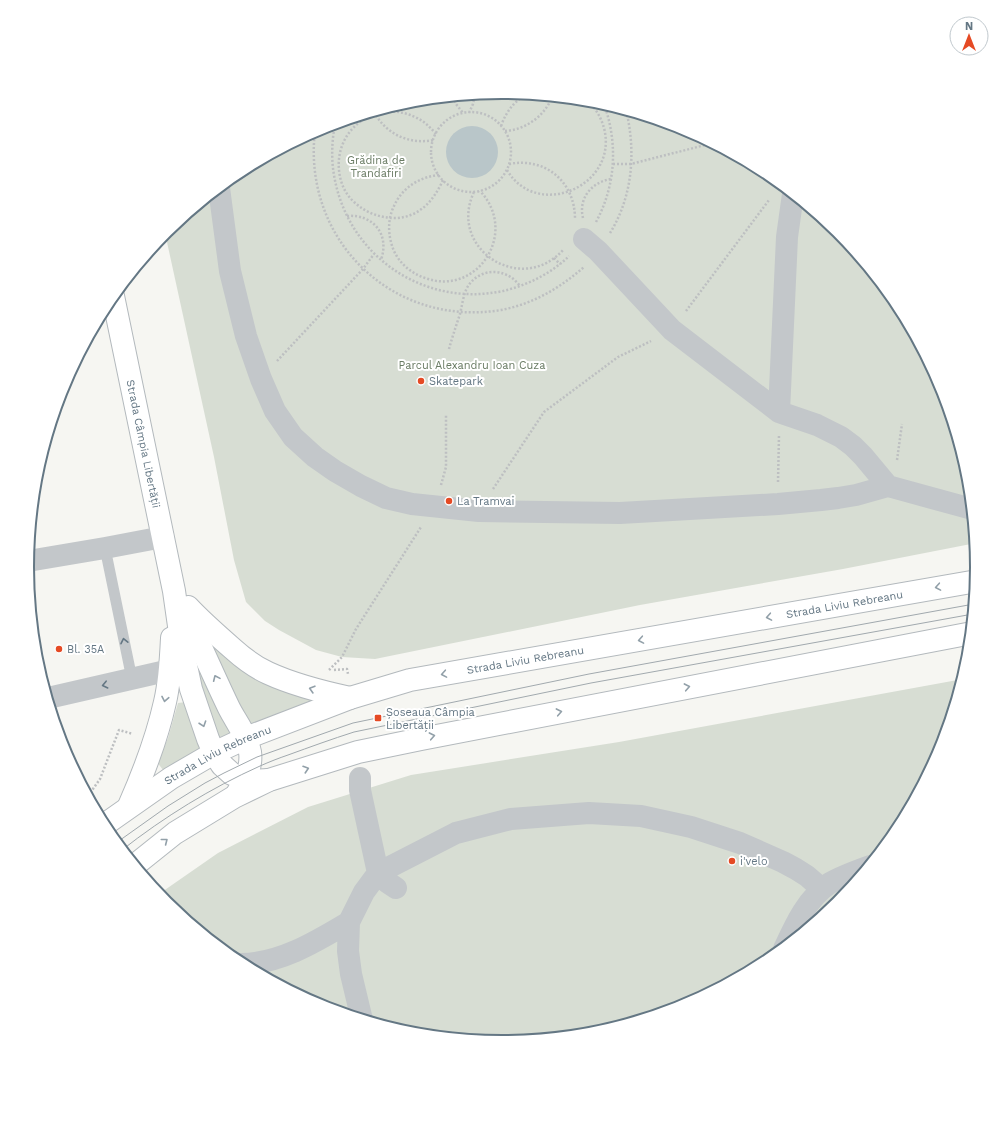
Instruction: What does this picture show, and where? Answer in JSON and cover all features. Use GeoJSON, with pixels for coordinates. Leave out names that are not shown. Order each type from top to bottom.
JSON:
{"type":"FeatureCollection","features":[{"type":"Feature","properties":{"kind":"main road","name":"Strada Câmpia Libertății"},"geometry":{"type":"LineString","coordinates":[[115,305],[174,591],[182,647],[191,689],[214,753]]}},
{"type":"Feature","properties":{"kind":"main road","name":"Strada Liviu Rebreanu"},"geometry":{"type":"LineString","coordinates":[[109,821],[171,778],[214,753],[246,738],[350,698],[410,680],[971,581]]}},
{"type":"Feature","properties":{"kind":"main road","name":"Strada Câmpia Libertății"},"geometry":{"type":"LineString","coordinates":[[174,591],[230,710],[246,738],[250,752],[250,766],[240,788]]}},
{"type":"Feature","properties":{"kind":"main road"},"geometry":{"type":"LineString","coordinates":[[130,806],[145,770],[165,701],[170,670],[174,591]]}},
{"type":"Feature","properties":{"kind":"main road"},"geometry":{"type":"LineString","coordinates":[[174,591],[200,620],[222,640],[245,659],[267,673],[294,683],[350,698]]}},
{"type":"Feature","properties":{"kind":"main road"},"geometry":{"type":"LineString","coordinates":[[139,862],[175,833],[250,781],[269,780],[358,752],[421,738],[966,634]]}},
{"type":"Feature","properties":{"kind":"main road"},"geometry":{"type":"LineString","coordinates":[[214,753],[222,765],[232,774],[240,788]]}},
{"type":"Feature","properties":{"kind":"street"},"geometry":{"type":"LineString","coordinates":[[220,194],[230,271],[246,336],[261,379],[275,411],[293,437],[314,457],[361,486],[386,498],[412,504],[479,511],[620,513],[778,504],[838,498],[891,486],[967,508]]}},
{"type":"Feature","properties":{"kind":"street"},"geometry":{"type":"LineString","coordinates":[[779,412],[787,237],[793,200]]}},
{"type":"Feature","properties":{"kind":"street"},"geometry":{"type":"LineString","coordinates":[[583,238],[672,330],[779,412],[817,425],[841,437],[853,446],[891,486]]}},
{"type":"Feature","properties":{"kind":"street"},"geometry":{"type":"LineString","coordinates":[[34,560],[163,537]]}},
{"type":"Feature","properties":{"kind":"street"},"geometry":{"type":"LineString","coordinates":[[52,697],[170,670]]}},
{"type":"Feature","properties":{"kind":"street"},"geometry":{"type":"LineString","coordinates":[[360,778],[360,790],[378,873],[396,888]]}},
{"type":"Feature","properties":{"kind":"street"},"geometry":{"type":"LineString","coordinates":[[360,1014],[351,974],[348,951],[349,922],[364,892],[378,873],[456,833],[511,820],[589,813],[641,816],[691,827],[740,844],[783,862],[807,876],[822,889]]}},
{"type":"Feature","properties":{"kind":"street"},"geometry":{"type":"LineString","coordinates":[[790,938],[798,921],[814,896],[830,883],[860,870]]}},
{"type":"Feature","properties":{"kind":"street"},"geometry":{"type":"LineString","coordinates":[[252,963],[284,956],[319,940],[349,922]]}},
{"type":"Feature","properties":{"kind":"lane"},"geometry":{"type":"LineString","coordinates":[[105,548],[132,679]]}},
{"type":"Feature","properties":{"kind":"path"},"geometry":{"type":"LineString","coordinates":[[469,113],[474,100]]}},
{"type":"Feature","properties":{"kind":"path"},"geometry":{"type":"LineString","coordinates":[[501,126],[509,110],[520,100]]}},
{"type":"Feature","properties":{"kind":"path"},"geometry":{"type":"LineString","coordinates":[[455,102],[463,113]]}},
{"type":"Feature","properties":{"kind":"path"},"geometry":{"type":"LineString","coordinates":[[505,131],[521,127],[533,121],[543,112],[549,102]]}},
{"type":"Feature","properties":{"kind":"path"},"geometry":{"type":"LineString","coordinates":[[507,170],[519,183],[538,193],[551,195],[569,192],[583,185],[601,164],[606,144],[605,131],[597,112],[593,108]]}},
{"type":"Feature","properties":{"kind":"path"},"geometry":{"type":"LineString","coordinates":[[335,131],[332,150],[334,174],[341,203],[347,216],[361,238],[374,254],[401,274],[422,285],[465,294],[480,294],[520,286],[538,278],[560,264],[571,254],[599,216],[611,179],[613,164],[612,131],[607,111]]}},
{"type":"Feature","properties":{"kind":"path"},"geometry":{"type":"LineString","coordinates":[[394,112],[411,115],[422,120],[436,134]]}},
{"type":"Feature","properties":{"kind":"path"},"geometry":{"type":"LineString","coordinates":[[463,113],[475,113],[489,116],[501,126],[510,142],[511,149],[507,170],[494,185],[480,191],[468,192],[454,188],[443,180],[435,168],[432,155],[436,134],[449,119],[463,113]]}},
{"type":"Feature","properties":{"kind":"path"},"geometry":{"type":"LineString","coordinates":[[376,116],[389,131],[407,140],[420,142],[434,140]]}},
{"type":"Feature","properties":{"kind":"path"},"geometry":{"type":"LineString","coordinates":[[474,192],[470,203],[468,216],[472,236],[480,248],[501,265],[521,269],[541,266],[583,238],[613,228],[624,203],[632,164],[632,143],[627,116]]}},
{"type":"Feature","properties":{"kind":"path"},"geometry":{"type":"LineString","coordinates":[[362,121],[349,133],[342,145],[339,158],[339,174],[345,191],[359,206],[369,213],[390,218],[411,214],[428,204],[437,193],[443,180]]}},
{"type":"Feature","properties":{"kind":"path"},"geometry":{"type":"LineString","coordinates":[[605,131],[612,131]]}},
{"type":"Feature","properties":{"kind":"path"},"geometry":{"type":"LineString","coordinates":[[314,139],[314,167],[322,207],[330,225],[349,254],[384,286],[402,296],[434,308],[461,312],[501,310],[534,300],[569,280],[584,266],[583,238],[585,223],[582,213],[585,196],[592,187],[599,182],[611,179]]}},
{"type":"Feature","properties":{"kind":"path"},"geometry":{"type":"LineString","coordinates":[[613,164],[632,164],[705,145]]}},
{"type":"Feature","properties":{"kind":"path"},"geometry":{"type":"LineString","coordinates":[[509,164],[534,164],[546,168],[562,181],[573,199],[575,213],[583,238]]}},
{"type":"Feature","properties":{"kind":"path"},"geometry":{"type":"LineString","coordinates":[[334,174],[339,174]]}},
{"type":"Feature","properties":{"kind":"path"},"geometry":{"type":"LineString","coordinates":[[439,175],[427,177],[414,183],[404,191],[396,202],[390,218],[389,229],[393,249],[409,270],[421,277],[434,281],[448,281],[461,278],[479,267],[488,256],[495,238],[496,224],[490,205],[480,191]]}},
{"type":"Feature","properties":{"kind":"path"},"geometry":{"type":"LineString","coordinates":[[479,511],[544,412],[618,357],[672,330],[772,196]]}},
{"type":"Feature","properties":{"kind":"path"},"geometry":{"type":"LineString","coordinates":[[575,213],[582,213]]}},
{"type":"Feature","properties":{"kind":"path"},"geometry":{"type":"LineString","coordinates":[[347,216],[360,216],[372,222],[381,233],[384,246],[381,260]]}},
{"type":"Feature","properties":{"kind":"path"},"geometry":{"type":"LineString","coordinates":[[383,240],[390,238]]}},
{"type":"Feature","properties":{"kind":"path"},"geometry":{"type":"LineString","coordinates":[[261,379],[363,268],[374,254]]}},
{"type":"Feature","properties":{"kind":"path"},"geometry":{"type":"LineString","coordinates":[[554,258],[560,264]]}},
{"type":"Feature","properties":{"kind":"path"},"geometry":{"type":"LineString","coordinates":[[472,272],[476,278]]}},
{"type":"Feature","properties":{"kind":"path"},"geometry":{"type":"LineString","coordinates":[[449,350],[461,312],[466,289],[470,283],[476,278],[487,273],[501,273],[512,278],[520,286]]}},
{"type":"Feature","properties":{"kind":"path"},"geometry":{"type":"LineString","coordinates":[[422,285],[425,278]]}},
{"type":"Feature","properties":{"kind":"path"},"geometry":{"type":"LineString","coordinates":[[778,504],[779,412]]}},
{"type":"Feature","properties":{"kind":"path"},"geometry":{"type":"LineString","coordinates":[[330,670],[342,657],[356,629],[434,506],[446,467],[446,414]]}},
{"type":"Feature","properties":{"kind":"path"},"geometry":{"type":"LineString","coordinates":[[891,486],[902,424]]}},
{"type":"Feature","properties":{"kind":"path"},"geometry":{"type":"LineString","coordinates":[[322,670],[347,669],[350,698]]}},
{"type":"Feature","properties":{"kind":"path"},"geometry":{"type":"LineString","coordinates":[[91,792],[100,779],[119,730],[155,739]]}},
{"type":"Feature","properties":{"kind":"green space","name":"Parcul Alexandru Ioan Cuza"},"geometry":{"type":"Polygon","coordinates":[[[502,99],[564,103],[624,115],[653,124],[710,147],[763,178],[788,196],[834,236],[874,282],[892,307],[923,360],[946,417],[955,446],[967,506],[970,544],[843,569],[640,605],[375,659],[342,657],[316,650],[279,630],[265,621],[246,602],[234,560],[214,457],[167,241],[171,236],[217,196],[242,178],[295,147],[352,124],[381,115],[441,103],[502,99]]]}},
{"type":"Feature","properties":{"kind":"green space"},"geometry":{"type":"Polygon","coordinates":[[[216,646],[319,701],[251,726],[210,647],[216,646]]]}},
{"type":"Feature","properties":{"kind":"green space"},"geometry":{"type":"Polygon","coordinates":[[[193,652],[232,730],[230,735],[221,739],[216,737],[190,653],[193,652]]]}},
{"type":"Feature","properties":{"kind":"green space"},"geometry":{"type":"Polygon","coordinates":[[[957,680],[946,718],[935,747],[923,775],[908,802],[874,853],[834,899],[788,939],[737,973],[710,988],[682,1000],[624,1020],[564,1032],[502,1036],[441,1032],[381,1020],[323,1000],[295,988],[268,973],[217,939],[194,920],[164,891],[218,853],[308,807],[411,775],[619,742],[957,680]]]}},
{"type":"Feature","properties":{"kind":"green space"},"geometry":{"type":"Polygon","coordinates":[[[186,702],[203,750],[163,770],[157,762],[168,738],[178,703],[186,702]]]}},
{"type":"Feature","properties":{"kind":"shaded area"},"geometry":{"type":"Polygon","coordinates":[[[467,126],[477,126],[491,133],[498,147],[498,157],[491,171],[477,178],[467,178],[457,174],[450,167],[446,157],[446,147],[450,137],[457,130],[467,126]]]}},
{"type":"Feature","properties":{"kind":"tram line"},"geometry":{"type":"LineString","coordinates":[[121,839],[168,806],[224,773],[257,757],[353,723],[589,674],[969,605]]}},
{"type":"Feature","properties":{"kind":"tram line"},"geometry":{"type":"LineString","coordinates":[[126,847],[154,826],[188,804],[224,784],[260,766],[354,732],[591,683],[968,615]]}},
{"type":"Feature","properties":{"kind":"place","name":"Skatepark"},"geometry":{"type":"Point","coordinates":[421,381]}},
{"type":"Feature","properties":{"kind":"place","name":"La Tramvai"},"geometry":{"type":"Point","coordinates":[449,501]}},
{"type":"Feature","properties":{"kind":"place","name":"Bl. 35A"},"geometry":{"type":"Point","coordinates":[59,649]}},
{"type":"Feature","properties":{"kind":"place","name":"Șoseaua Câmpia Libertății"},"geometry":{"type":"Point","coordinates":[378,718]}},
{"type":"Feature","properties":{"kind":"place","name":"i'velo"},"geometry":{"type":"Point","coordinates":[732,861]}},
{"type":"Feature","properties":{"kind":"park label","name":"Grădina de Trandafiri"},"geometry":{"type":"Point","coordinates":[376,166]}}]}
